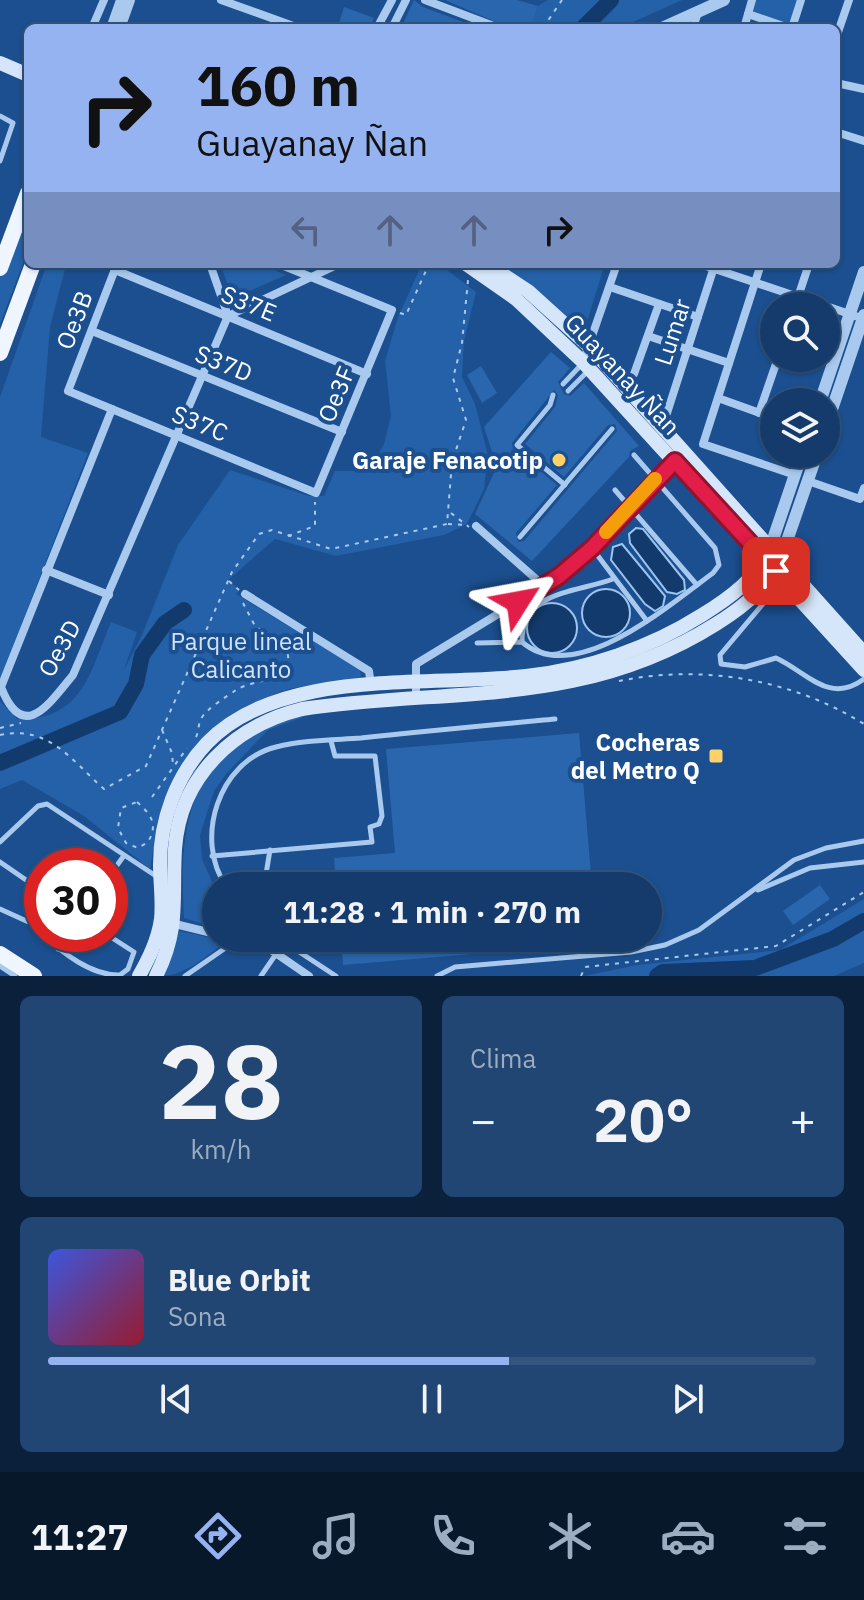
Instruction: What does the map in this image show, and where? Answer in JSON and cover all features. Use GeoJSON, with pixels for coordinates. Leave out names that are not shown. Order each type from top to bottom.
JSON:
{"type":"FeatureCollection","features":[{"type":"Feature","properties":{"kind":"main road"},"geometry":{"type":"LineString","coordinates":[[0,63],[24,73]]}},
{"type":"Feature","properties":{"kind":"main road"},"geometry":{"type":"LineString","coordinates":[[0,268],[24,204]]}},
{"type":"Feature","properties":{"kind":"main road"},"geometry":{"type":"LineString","coordinates":[[0,353],[32,268]]}},
{"type":"Feature","properties":{"kind":"main road","name":"Guayanay Ñan"},"geometry":{"type":"LineString","coordinates":[[471,268],[516,299],[662,436],[675,461],[864,653]]}},
{"type":"Feature","properties":{"kind":"main road","name":"Guayanay Ñan"},"geometry":{"type":"LineString","coordinates":[[493,268],[528,291],[591,348],[662,436],[773,560],[864,670]]}},
{"type":"Feature","properties":{"kind":"main road"},"geometry":{"type":"LineString","coordinates":[[139,976],[158,932],[163,831],[182,779],[208,741],[235,720],[262,706],[299,695],[371,686],[415,691],[532,690],[632,666],[675,647],[727,616],[773,560]]}},
{"type":"Feature","properties":{"kind":"main road"},"geometry":{"type":"LineString","coordinates":[[182,779],[243,732],[268,719],[415,691]]}},
{"type":"Feature","properties":{"kind":"main road"},"geometry":{"type":"LineString","coordinates":[[156,976],[175,924],[175,848],[181,817],[182,779]]}},
{"type":"Feature","properties":{"kind":"main road"},"geometry":{"type":"LineString","coordinates":[[0,954],[34,976]]}},
{"type":"Feature","properties":{"kind":"street"},"geometry":{"type":"LineString","coordinates":[[94,24],[104,0]]}},
{"type":"Feature","properties":{"kind":"street"},"geometry":{"type":"LineString","coordinates":[[111,24],[120,0]]}},
{"type":"Feature","properties":{"kind":"street"},"geometry":{"type":"LineString","coordinates":[[120,24],[129,0]]}},
{"type":"Feature","properties":{"kind":"street"},"geometry":{"type":"LineString","coordinates":[[221,0],[288,24]]}},
{"type":"Feature","properties":{"kind":"street"},"geometry":{"type":"LineString","coordinates":[[379,24],[392,0]]}},
{"type":"Feature","properties":{"kind":"street"},"geometry":{"type":"LineString","coordinates":[[394,24],[406,0]]}},
{"type":"Feature","properties":{"kind":"street"},"geometry":{"type":"LineString","coordinates":[[425,0],[488,24]]}},
{"type":"Feature","properties":{"kind":"street"},"geometry":{"type":"LineString","coordinates":[[671,24],[724,0]]}},
{"type":"Feature","properties":{"kind":"street"},"geometry":{"type":"LineString","coordinates":[[745,24],[752,0]]}},
{"type":"Feature","properties":{"kind":"street"},"geometry":{"type":"LineString","coordinates":[[792,24],[801,0]]}},
{"type":"Feature","properties":{"kind":"street"},"geometry":{"type":"LineString","coordinates":[[840,26],[849,0]]}},
{"type":"Feature","properties":{"kind":"street"},"geometry":{"type":"LineString","coordinates":[[694,24],[698,12]]}},
{"type":"Feature","properties":{"kind":"street"},"geometry":{"type":"LineString","coordinates":[[748,14],[778,24]]}},
{"type":"Feature","properties":{"kind":"street"},"geometry":{"type":"LineString","coordinates":[[840,84],[864,89]]}},
{"type":"Feature","properties":{"kind":"street"},"geometry":{"type":"LineString","coordinates":[[840,133],[864,141]]}},
{"type":"Feature","properties":{"kind":"street","name":"Oe3B"},"geometry":{"type":"LineString","coordinates":[[68,391],[116,268]]}},
{"type":"Feature","properties":{"kind":"street","name":"S37E"},"geometry":{"type":"LineString","coordinates":[[118,268],[367,374]]}},
{"type":"Feature","properties":{"kind":"street"},"geometry":{"type":"LineString","coordinates":[[211,268],[228,316],[329,268]]}},
{"type":"Feature","properties":{"kind":"street"},"geometry":{"type":"LineString","coordinates":[[289,268],[392,310]]}},
{"type":"Feature","properties":{"kind":"street"},"geometry":{"type":"LineString","coordinates":[[587,366],[616,268]]}},
{"type":"Feature","properties":{"kind":"street","name":"Lumar"},"geometry":{"type":"LineString","coordinates":[[667,413],[713,268]]}},
{"type":"Feature","properties":{"kind":"street"},"geometry":{"type":"LineString","coordinates":[[719,268],[774,292]]}},
{"type":"Feature","properties":{"kind":"street"},"geometry":{"type":"LineString","coordinates":[[760,268],[703,444],[795,475]]}},
{"type":"Feature","properties":{"kind":"street"},"geometry":{"type":"LineString","coordinates":[[799,292],[808,268]]}},
{"type":"Feature","properties":{"kind":"street"},"geometry":{"type":"LineString","coordinates":[[825,388],[864,272]]}},
{"type":"Feature","properties":{"kind":"street"},"geometry":{"type":"LineString","coordinates":[[610,287],[698,317]]}},
{"type":"Feature","properties":{"kind":"street"},"geometry":{"type":"LineString","coordinates":[[634,374],[659,304]]}},
{"type":"Feature","properties":{"kind":"street","name":"Oe3F"},"geometry":{"type":"LineString","coordinates":[[316,493],[392,310]]}},
{"type":"Feature","properties":{"kind":"street"},"geometry":{"type":"LineString","coordinates":[[840,311],[864,318],[840,388]]}},
{"type":"Feature","properties":{"kind":"street","name":"Oe3D"},"geometry":{"type":"LineString","coordinates":[[112,409],[1,687],[12,710],[32,716],[47,706],[73,675],[228,316]]}},
{"type":"Feature","properties":{"kind":"street","name":"S37D"},"geometry":{"type":"LineString","coordinates":[[92,331],[342,432]]}},
{"type":"Feature","properties":{"kind":"street"},"geometry":{"type":"LineString","coordinates":[[648,336],[729,363]]}},
{"type":"Feature","properties":{"kind":"street"},"geometry":{"type":"LineString","coordinates":[[718,398],[759,413],[773,372]]}},
{"type":"Feature","properties":{"kind":"street","name":"S37C"},"geometry":{"type":"LineString","coordinates":[[68,391],[316,493]]}},
{"type":"Feature","properties":{"kind":"street"},"geometry":{"type":"LineString","coordinates":[[773,560],[797,468]]}},
{"type":"Feature","properties":{"kind":"street"},"geometry":{"type":"LineString","coordinates":[[773,560],[812,468]]}},
{"type":"Feature","properties":{"kind":"street"},"geometry":{"type":"LineString","coordinates":[[808,481],[862,499],[864,488]]}},
{"type":"Feature","properties":{"kind":"street"},"geometry":{"type":"LineString","coordinates":[[415,691],[416,664],[546,584],[471,525]]}},
{"type":"Feature","properties":{"kind":"street"},"geometry":{"type":"LineString","coordinates":[[46,570],[109,595]]}},
{"type":"Feature","properties":{"kind":"street"},"geometry":{"type":"LineString","coordinates":[[245,594],[369,671],[371,686]]}},
{"type":"Feature","properties":{"kind":"street"},"geometry":{"type":"LineString","coordinates":[[175,924],[202,931]]}},
{"type":"Feature","properties":{"kind":"street"},"geometry":{"type":"LineString","coordinates":[[276,953],[309,976]]}},
{"type":"Feature","properties":{"kind":"lane"},"geometry":{"type":"LineString","coordinates":[[0,116],[13,123],[0,161]]}},
{"type":"Feature","properties":{"kind":"lane"},"geometry":{"type":"LineString","coordinates":[[563,384],[587,366]]}},
{"type":"Feature","properties":{"kind":"lane"},"geometry":{"type":"LineString","coordinates":[[568,391],[587,366]]}},
{"type":"Feature","properties":{"kind":"lane"},"geometry":{"type":"LineString","coordinates":[[553,395],[550,405],[517,445],[565,485]]}},
{"type":"Feature","properties":{"kind":"lane"},"geometry":{"type":"LineString","coordinates":[[550,405],[559,401]]}},
{"type":"Feature","properties":{"kind":"lane"},"geometry":{"type":"LineString","coordinates":[[520,537],[612,429]]}},
{"type":"Feature","properties":{"kind":"lane"},"geometry":{"type":"LineString","coordinates":[[477,643],[522,642],[547,657],[599,647],[647,621],[719,565],[718,555],[634,455]]}},
{"type":"Feature","properties":{"kind":"lane"},"geometry":{"type":"LineString","coordinates":[[546,584],[592,548],[630,504],[675,461]]}},
{"type":"Feature","properties":{"kind":"lane"},"geometry":{"type":"LineString","coordinates":[[615,490],[697,585]]}},
{"type":"Feature","properties":{"kind":"lane"},"geometry":{"type":"LineString","coordinates":[[592,548],[647,621]]}},
{"type":"Feature","properties":{"kind":"lane"},"geometry":{"type":"LineString","coordinates":[[522,642],[526,614],[540,601],[613,579]]}},
{"type":"Feature","properties":{"kind":"lane"},"geometry":{"type":"LineString","coordinates":[[773,592],[720,655],[721,664],[745,667],[776,658],[820,686],[841,690],[864,679]]}},
{"type":"Feature","properties":{"kind":"lane"},"geometry":{"type":"LineString","coordinates":[[219,872],[212,856],[211,826],[229,780],[273,747],[555,719]]}},
{"type":"Feature","properties":{"kind":"lane"},"geometry":{"type":"LineString","coordinates":[[212,856],[372,842],[370,827],[379,824],[382,816],[375,756],[335,756],[331,741]]}},
{"type":"Feature","properties":{"kind":"lane"},"geometry":{"type":"LineString","coordinates":[[0,842],[43,804],[109,848]]}},
{"type":"Feature","properties":{"kind":"lane"},"geometry":{"type":"LineString","coordinates":[[437,976],[455,967],[631,952],[665,945],[699,930],[794,860],[826,848],[864,841]]}},
{"type":"Feature","properties":{"kind":"lane"},"geometry":{"type":"LineString","coordinates":[[266,872],[270,850]]}},
{"type":"Feature","properties":{"kind":"lane"},"geometry":{"type":"LineString","coordinates":[[128,860],[161,878]]}},
{"type":"Feature","properties":{"kind":"lane"},"geometry":{"type":"LineString","coordinates":[[0,862],[24,879]]}},
{"type":"Feature","properties":{"kind":"lane"},"geometry":{"type":"LineString","coordinates":[[747,896],[810,868],[864,862]]}},
{"type":"Feature","properties":{"kind":"lane"},"geometry":{"type":"LineString","coordinates":[[0,909],[24,920]]}},
{"type":"Feature","properties":{"kind":"lane"},"geometry":{"type":"LineString","coordinates":[[64,952],[102,973],[120,975],[128,969],[134,952],[128,948]]}},
{"type":"Feature","properties":{"kind":"lane"},"geometry":{"type":"LineString","coordinates":[[185,976],[220,952]]}},
{"type":"Feature","properties":{"kind":"lane"},"geometry":{"type":"LineString","coordinates":[[299,952],[336,976]]}},
{"type":"Feature","properties":{"kind":"lane"},"geometry":{"type":"LineString","coordinates":[[261,976],[276,953]]}},
{"type":"Feature","properties":{"kind":"lane"},"geometry":{"type":"LineString","coordinates":[[0,966],[15,976]]}},
{"type":"Feature","properties":{"kind":"path"},"geometry":{"type":"LineString","coordinates":[[546,24],[562,0]]}},
{"type":"Feature","properties":{"kind":"path"},"geometry":{"type":"LineString","coordinates":[[392,310],[406,315],[427,268]]}},
{"type":"Feature","properties":{"kind":"path"},"geometry":{"type":"LineString","coordinates":[[447,524],[451,511],[452,462],[466,420],[453,378],[462,343],[467,268]]}},
{"type":"Feature","properties":{"kind":"path"},"geometry":{"type":"LineString","coordinates":[[287,536],[315,526],[316,493]]}},
{"type":"Feature","properties":{"kind":"path"},"geometry":{"type":"LineString","coordinates":[[451,511],[471,525]]}},
{"type":"Feature","properties":{"kind":"path"},"geometry":{"type":"LineString","coordinates":[[0,735],[19,731],[47,738],[104,789],[146,766],[228,580],[259,534],[272,530],[331,549],[447,524],[471,525]]}},
{"type":"Feature","properties":{"kind":"path"},"geometry":{"type":"LineString","coordinates":[[152,797],[182,779],[201,719],[208,712],[242,687],[274,679],[289,660],[286,649],[255,626],[241,597],[245,594],[228,580]]}},
{"type":"Feature","properties":{"kind":"path"},"geometry":{"type":"LineString","coordinates":[[617,682],[679,673],[737,679],[794,689],[864,724]]}},
{"type":"Feature","properties":{"kind":"path"},"geometry":{"type":"LineString","coordinates":[[0,728],[21,724],[32,716]]}},
{"type":"Feature","properties":{"kind":"path"},"geometry":{"type":"LineString","coordinates":[[161,730],[182,779]]}},
{"type":"Feature","properties":{"kind":"path"},"geometry":{"type":"LineString","coordinates":[[137,802],[147,809],[153,822],[148,842],[138,848],[126,843],[118,828],[121,808],[137,802]]}},
{"type":"Feature","properties":{"kind":"path"},"geometry":{"type":"LineString","coordinates":[[581,976],[585,967],[776,946],[864,892]]}},
{"type":"Feature","properties":{"kind":"green space"},"geometry":{"type":"Polygon","coordinates":[[[548,0],[682,0],[629,24],[532,24],[538,6],[548,0]]]}},
{"type":"Feature","properties":{"kind":"green space"},"geometry":{"type":"Polygon","coordinates":[[[754,0],[799,0],[792,24],[750,13],[754,0]]]}},
{"type":"Feature","properties":{"kind":"green space"},"geometry":{"type":"Polygon","coordinates":[[[24,212],[24,261],[0,324],[0,277],[24,212]]]}},
{"type":"Feature","properties":{"kind":"green space"},"geometry":{"type":"Polygon","coordinates":[[[46,268],[65,268],[50,327],[41,437],[88,453],[0,680],[0,397],[46,268]]]}},
{"type":"Feature","properties":{"kind":"green space"},"geometry":{"type":"Polygon","coordinates":[[[222,268],[269,268],[286,275],[233,298],[222,268]]]}},
{"type":"Feature","properties":{"kind":"green space","name":"Parque lineal Calicanto"},"geometry":{"type":"Polygon","coordinates":[[[420,268],[444,268],[476,292],[464,341],[462,377],[475,404],[488,455],[484,489],[467,524],[444,535],[336,556],[275,539],[228,580],[240,590],[236,594],[360,670],[361,676],[356,682],[290,689],[257,701],[230,716],[208,734],[175,779],[164,806],[150,869],[128,851],[128,848],[124,848],[84,816],[22,780],[0,789],[0,701],[17,719],[56,712],[70,703],[89,676],[111,622],[137,632],[124,670],[142,635],[178,545],[230,470],[309,496],[324,496],[335,471],[368,471],[384,444],[391,416],[385,361],[398,317],[420,268]]]}},
{"type":"Feature","properties":{"kind":"green space"},"geometry":{"type":"Polygon","coordinates":[[[505,268],[604,268],[584,331],[534,288],[505,268]]]}},
{"type":"Feature","properties":{"kind":"green space"},"geometry":{"type":"Polygon","coordinates":[[[309,715],[268,730],[214,791],[200,835],[202,859],[208,872],[202,872],[202,924],[184,918],[186,835],[201,786],[216,765],[236,747],[262,731],[309,715]]]}},
{"type":"Feature","properties":{"kind":"green space"},"geometry":{"type":"Polygon","coordinates":[[[864,899],[864,963],[834,976],[584,976],[637,965],[780,950],[864,899]]]}},
{"type":"Feature","properties":{"kind":"green space"},"geometry":{"type":"Polygon","coordinates":[[[179,931],[202,936],[202,952],[212,952],[188,969],[161,976],[179,931]]]}},
{"type":"Feature","properties":{"kind":"shaded area"},"geometry":{"type":"Polygon","coordinates":[[[636,528],[643,529],[684,580],[685,590],[677,594],[667,592],[630,543],[629,534],[636,528]]]}},
{"type":"Feature","properties":{"kind":"shaded area"},"geometry":{"type":"Polygon","coordinates":[[[622,544],[665,596],[663,606],[655,611],[645,604],[611,560],[613,547],[622,544]]]}},
{"type":"Feature","properties":{"kind":"shaded area"},"geometry":{"type":"Polygon","coordinates":[[[606,589],[623,596],[630,613],[623,630],[606,637],[589,630],[582,613],[589,596],[606,589]]]}},
{"type":"Feature","properties":{"kind":"shaded area"},"geometry":{"type":"Polygon","coordinates":[[[552,603],[570,610],[577,628],[570,646],[552,653],[534,646],[527,628],[534,610],[552,603]]]}},
{"type":"Feature","properties":{"kind":"building"},"geometry":{"type":"Polygon","coordinates":[[[414,0],[423,7],[468,24],[403,24],[414,0]]]}},
{"type":"Feature","properties":{"kind":"building"},"geometry":{"type":"Polygon","coordinates":[[[445,0],[517,0],[538,6],[532,24],[500,24],[445,0]]]}},
{"type":"Feature","properties":{"kind":"building"},"geometry":{"type":"Polygon","coordinates":[[[344,7],[374,18],[371,24],[339,24],[344,7]]]}},
{"type":"Feature","properties":{"kind":"building","name":"Garaje Fenacotip"},"geometry":{"type":"Polygon","coordinates":[[[551,352],[570,368],[558,382],[564,394],[570,396],[584,383],[639,446],[630,451],[629,457],[532,561],[475,514],[494,473],[492,452],[484,427],[551,352]],[[554,390],[512,443],[513,449],[557,485],[516,533],[518,542],[524,541],[617,431],[615,424],[608,425],[564,477],[525,444],[555,407],[558,395],[554,390]]]}},
{"type":"Feature","properties":{"kind":"building"},"geometry":{"type":"Polygon","coordinates":[[[481,366],[497,393],[482,403],[467,375],[481,366]]]}},
{"type":"Feature","properties":{"kind":"building"},"geometry":{"type":"Polygon","coordinates":[[[579,733],[591,872],[335,872],[334,858],[395,853],[386,749],[579,733]]]}},
{"type":"Feature","properties":{"kind":"building"},"geometry":{"type":"Polygon","coordinates":[[[820,885],[830,899],[793,925],[783,911],[820,885]]]}},
{"type":"Feature","properties":{"kind":"building"},"geometry":{"type":"Polygon","coordinates":[[[342,952],[498,952],[343,965],[342,952]]]}},
{"type":"Feature","properties":{"kind":"waterway"},"geometry":{"type":"LineString","coordinates":[[587,24],[611,0]]}},
{"type":"Feature","properties":{"kind":"waterway"},"geometry":{"type":"LineString","coordinates":[[0,763],[120,712],[136,684],[142,655],[165,623],[184,610]]}},
{"type":"Feature","properties":{"kind":"waterway"},"geometry":{"type":"LineString","coordinates":[[657,976],[663,972],[755,968],[833,939],[864,921]]}},
{"type":"Feature","properties":{"kind":"slow traffic"},"geometry":{"type":"LineString","coordinates":[[606,532],[655,479]]}},
{"type":"Feature","properties":{"kind":"place","name":"Garaje Fenacotip"},"geometry":{"type":"Point","coordinates":[559,460]}},
{"type":"Feature","properties":{"kind":"place","name":"Cocheras del Metro Q"},"geometry":{"type":"Point","coordinates":[716,756]}},
{"type":"Feature","properties":{"kind":"route"},"geometry":{"type":"LineString","coordinates":[[518,602],[559,576],[592,548],[630,504],[675,461],[776,571]]}}]}
